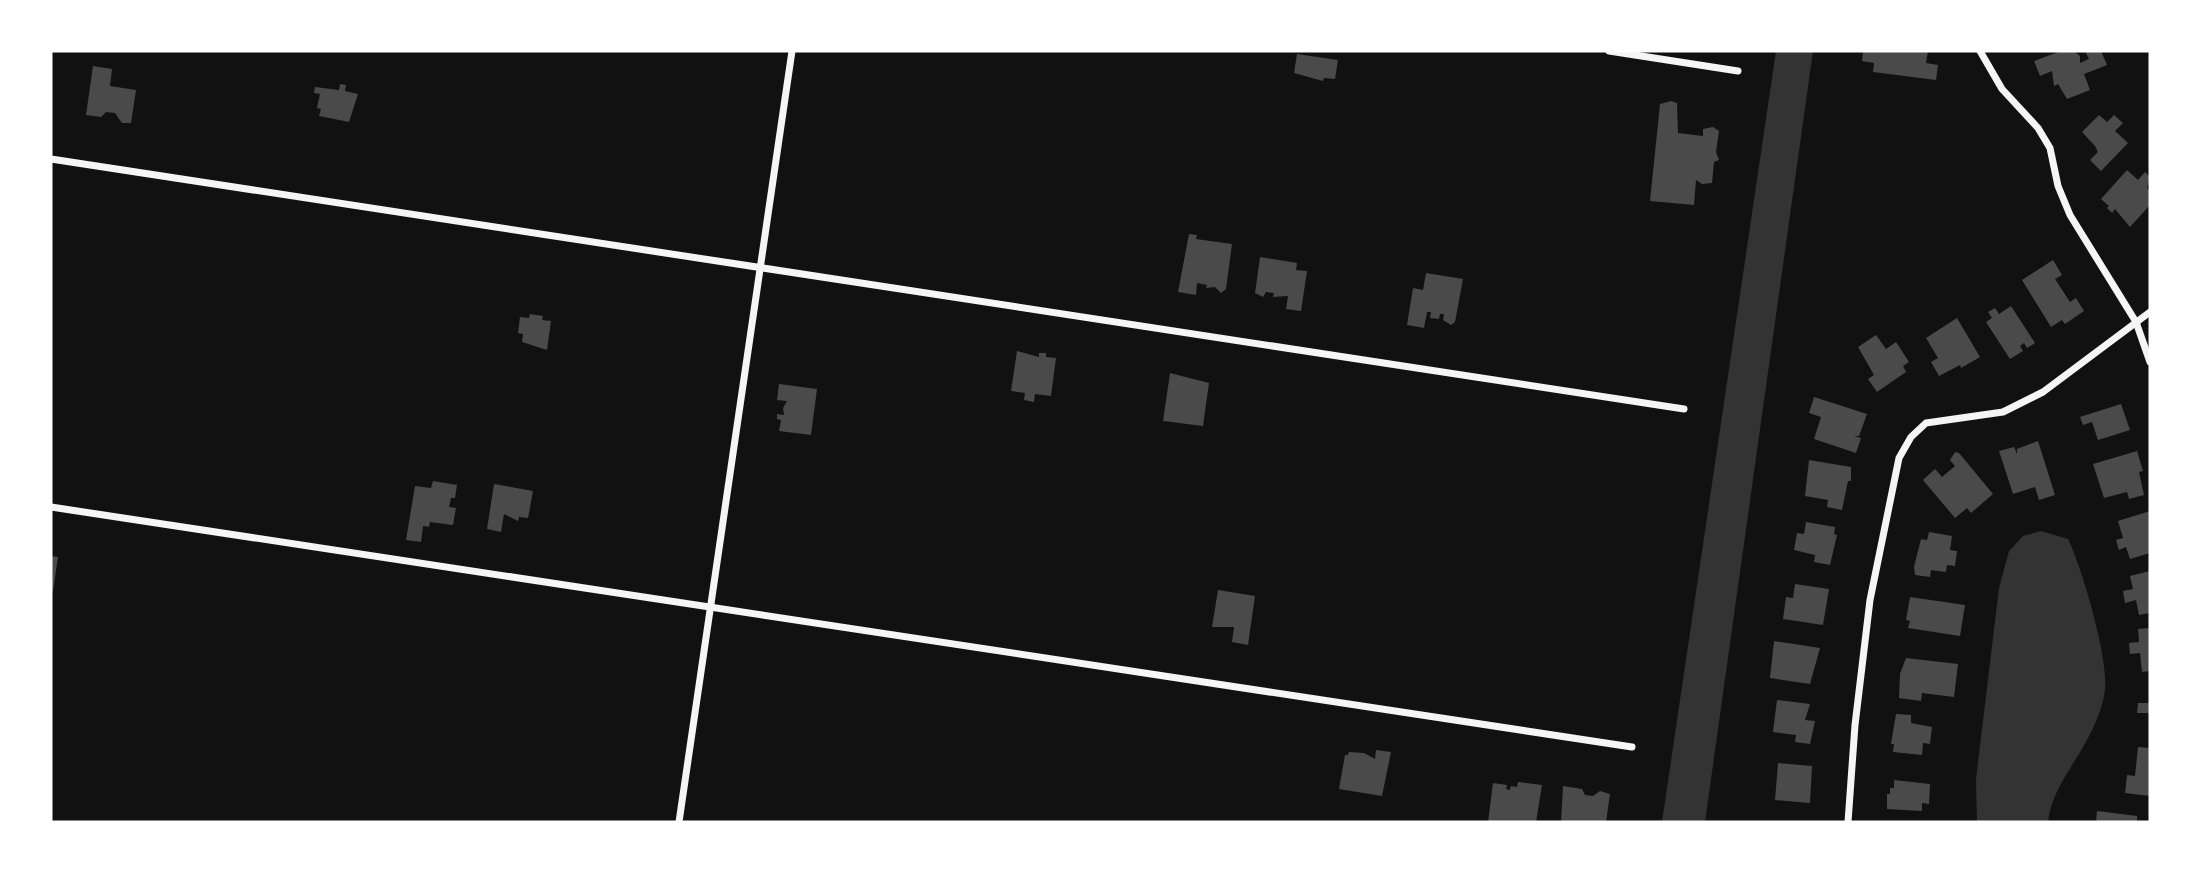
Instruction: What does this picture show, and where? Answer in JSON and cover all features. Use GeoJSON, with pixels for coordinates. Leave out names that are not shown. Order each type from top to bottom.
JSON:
{"type":"FeatureCollection","features":[{"type":"Feature","properties":{"kind":"street"},"geometry":{"type":"LineString","coordinates":[[679,822],[792,51]]}},
{"type":"Feature","properties":{"kind":"street"},"geometry":{"type":"LineString","coordinates":[[1609,51],[1738,71]]}},
{"type":"Feature","properties":{"kind":"street"},"geometry":{"type":"LineString","coordinates":[[1980,51],[2002,89],[2038,128],[2050,148],[2058,186],[2070,215],[2136,322],[2150,362]]}},
{"type":"Feature","properties":{"kind":"street"},"geometry":{"type":"LineString","coordinates":[[51,159],[1684,409]]}},
{"type":"Feature","properties":{"kind":"street"},"geometry":{"type":"LineString","coordinates":[[1848,822],[1855,726],[1870,600],[1899,458],[1911,436],[1926,423],[2003,412],[2033,397],[2084,364],[2150,312]]}},
{"type":"Feature","properties":{"kind":"street"},"geometry":{"type":"LineString","coordinates":[[51,507],[1632,747]]}},
{"type":"Feature","properties":{"kind":"shaded area"},"geometry":{"type":"Polygon","coordinates":[[[1776,51],[1813,51],[1705,822],[1662,822],[1776,51]]]}},
{"type":"Feature","properties":{"kind":"shaded area"},"geometry":{"type":"Polygon","coordinates":[[[2041,531],[2068,539],[2074,553],[2099,636],[2105,676],[2104,696],[2090,734],[2053,800],[2048,822],[1977,822],[1976,779],[1999,588],[2009,551],[2023,536],[2041,531]]]}},
{"type":"Feature","properties":{"kind":"building"},"geometry":{"type":"Polygon","coordinates":[[[1863,51],[1928,51],[1926,63],[1938,65],[1936,80],[1873,72],[1874,63],[1862,61],[1863,51]]]}},
{"type":"Feature","properties":{"kind":"building"},"geometry":{"type":"Polygon","coordinates":[[[2061,51],[2074,51],[2080,56],[2080,63],[2089,59],[2085,51],[2101,51],[2107,65],[2084,74],[2090,90],[2067,99],[2058,84],[2054,86],[2052,71],[2040,76],[2034,61],[2061,51]]]}},
{"type":"Feature","properties":{"kind":"building"},"geometry":{"type":"Polygon","coordinates":[[[1297,54],[1338,60],[1335,79],[1324,78],[1323,81],[1294,73],[1297,54]]]}},
{"type":"Feature","properties":{"kind":"building"},"geometry":{"type":"Polygon","coordinates":[[[93,66],[112,69],[110,86],[136,90],[131,123],[122,123],[115,113],[106,112],[101,117],[86,115],[93,66]]]}},
{"type":"Feature","properties":{"kind":"building"},"geometry":{"type":"Polygon","coordinates":[[[340,84],[346,85],[345,91],[358,94],[349,122],[319,116],[321,109],[317,108],[320,94],[314,93],[315,87],[339,90],[340,84]]]}},
{"type":"Feature","properties":{"kind":"building"},"geometry":{"type":"Polygon","coordinates":[[[1671,101],[1677,103],[1678,133],[1703,136],[1703,129],[1713,127],[1719,131],[1716,152],[1719,160],[1714,162],[1712,183],[1702,184],[1696,180],[1694,205],[1650,201],[1660,104],[1671,101]]]}},
{"type":"Feature","properties":{"kind":"building"},"geometry":{"type":"Polygon","coordinates":[[[2099,115],[2107,122],[2114,115],[2123,123],[2115,131],[2128,143],[2101,171],[2090,160],[2098,152],[2082,132],[2099,115]]]}},
{"type":"Feature","properties":{"kind":"building"},"geometry":{"type":"Polygon","coordinates":[[[2127,170],[2138,180],[2145,172],[2150,177],[2147,188],[2150,191],[2150,205],[2130,227],[2115,209],[2112,213],[2101,199],[2127,170]]]}},
{"type":"Feature","properties":{"kind":"building"},"geometry":{"type":"Polygon","coordinates":[[[1189,234],[1197,235],[1196,239],[1232,244],[1226,289],[1221,293],[1215,287],[1206,288],[1207,285],[1197,283],[1196,295],[1178,292],[1189,234]]]}},
{"type":"Feature","properties":{"kind":"building"},"geometry":{"type":"Polygon","coordinates":[[[1260,257],[1297,263],[1296,270],[1307,271],[1301,311],[1286,309],[1288,296],[1273,297],[1274,293],[1266,292],[1263,297],[1255,293],[1260,257]]]}},
{"type":"Feature","properties":{"kind":"building"},"geometry":{"type":"Polygon","coordinates":[[[2053,260],[2062,275],[2055,279],[2070,302],[2076,298],[2084,311],[2065,324],[2062,320],[2051,327],[2022,280],[2053,260]]]}},
{"type":"Feature","properties":{"kind":"building"},"geometry":{"type":"Polygon","coordinates":[[[1426,273],[1463,279],[1455,322],[1451,325],[1443,320],[1444,314],[1440,314],[1439,319],[1430,318],[1431,312],[1427,312],[1424,328],[1407,325],[1413,288],[1423,290],[1426,273]]]}},
{"type":"Feature","properties":{"kind":"building"},"geometry":{"type":"Polygon","coordinates":[[[2011,306],[2035,343],[2027,348],[2024,343],[2020,346],[2023,351],[2010,359],[1986,322],[1992,318],[1988,312],[1995,308],[1999,314],[2011,306]]]}},
{"type":"Feature","properties":{"kind":"building"},"geometry":{"type":"Polygon","coordinates":[[[530,314],[543,316],[542,320],[551,321],[547,350],[522,342],[523,334],[518,333],[520,317],[529,318],[530,314]]]}},
{"type":"Feature","properties":{"kind":"building"},"geometry":{"type":"Polygon","coordinates":[[[1957,318],[1980,357],[1939,376],[1931,362],[1938,358],[1926,338],[1957,318]]]}},
{"type":"Feature","properties":{"kind":"building"},"geometry":{"type":"Polygon","coordinates":[[[1876,335],[1886,349],[1896,342],[1909,362],[1903,366],[1906,372],[1877,392],[1868,379],[1874,375],[1858,347],[1876,335]]]}},
{"type":"Feature","properties":{"kind":"building"},"geometry":{"type":"Polygon","coordinates":[[[1017,351],[1039,357],[1039,353],[1046,353],[1046,357],[1056,358],[1051,396],[1035,394],[1034,402],[1024,400],[1025,393],[1011,391],[1017,351]]]}},
{"type":"Feature","properties":{"kind":"building"},"geometry":{"type":"Polygon","coordinates":[[[1170,373],[1209,383],[1203,426],[1163,421],[1170,373]]]}},
{"type":"Feature","properties":{"kind":"building"},"geometry":{"type":"Polygon","coordinates":[[[779,384],[817,389],[811,435],[779,431],[781,420],[777,419],[777,414],[784,415],[783,408],[787,401],[777,400],[779,384]]]}},
{"type":"Feature","properties":{"kind":"building"},"geometry":{"type":"Polygon","coordinates":[[[1814,397],[1867,414],[1859,436],[1854,436],[1861,438],[1856,453],[1814,439],[1821,417],[1809,413],[1814,397]]]}},
{"type":"Feature","properties":{"kind":"building"},"geometry":{"type":"Polygon","coordinates":[[[2121,404],[2130,430],[2098,440],[2092,422],[2083,425],[2080,417],[2121,404]]]}},
{"type":"Feature","properties":{"kind":"building"},"geometry":{"type":"Polygon","coordinates":[[[2038,441],[2055,495],[2039,500],[2035,487],[2013,494],[1999,451],[2014,447],[2017,454],[2017,449],[2038,441]]]}},
{"type":"Feature","properties":{"kind":"building"},"geometry":{"type":"Polygon","coordinates":[[[2137,451],[2143,471],[2139,472],[2144,495],[2129,499],[2127,492],[2104,498],[2093,464],[2137,451]]]}},
{"type":"Feature","properties":{"kind":"building"},"geometry":{"type":"Polygon","coordinates":[[[1955,452],[1959,453],[1993,494],[1971,513],[1967,508],[1955,518],[1923,480],[1935,469],[1942,477],[1955,466],[1950,460],[1955,452]]]}},
{"type":"Feature","properties":{"kind":"building"},"geometry":{"type":"Polygon","coordinates":[[[1809,460],[1851,467],[1851,481],[1848,481],[1842,510],[1827,507],[1828,500],[1805,496],[1809,460]]]}},
{"type":"Feature","properties":{"kind":"building"},"geometry":{"type":"Polygon","coordinates":[[[433,481],[457,485],[455,498],[451,498],[449,507],[456,508],[453,525],[430,522],[429,527],[423,526],[421,542],[406,540],[415,486],[431,488],[433,481]]]}},
{"type":"Feature","properties":{"kind":"building"},"geometry":{"type":"Polygon","coordinates":[[[494,484],[533,491],[528,518],[519,517],[518,521],[504,514],[501,532],[487,529],[494,484]]]}},
{"type":"Feature","properties":{"kind":"building"},"geometry":{"type":"Polygon","coordinates":[[[2150,511],[2150,553],[2130,559],[2126,547],[2119,550],[2116,540],[2123,538],[2118,521],[2150,511]]]}},
{"type":"Feature","properties":{"kind":"building"},"geometry":{"type":"Polygon","coordinates":[[[1806,522],[1835,527],[1834,534],[1837,535],[1830,565],[1814,562],[1815,555],[1794,550],[1797,533],[1804,534],[1806,522]]]}},
{"type":"Feature","properties":{"kind":"building"},"geometry":{"type":"Polygon","coordinates":[[[1929,532],[1952,536],[1950,550],[1957,551],[1955,566],[1947,565],[1946,572],[1931,570],[1930,577],[1915,575],[1914,567],[1921,539],[1927,540],[1929,532]]]}},
{"type":"Feature","properties":{"kind":"building"},"geometry":{"type":"Polygon","coordinates":[[[51,556],[58,557],[53,591],[51,591],[51,556]]]}},
{"type":"Feature","properties":{"kind":"building"},"geometry":{"type":"Polygon","coordinates":[[[2150,571],[2150,613],[2139,615],[2136,600],[2125,603],[2123,591],[2133,589],[2130,576],[2150,571]]]}},
{"type":"Feature","properties":{"kind":"building"},"geometry":{"type":"Polygon","coordinates":[[[1795,584],[1829,589],[1823,625],[1783,619],[1786,597],[1793,598],[1795,584]]]}},
{"type":"Feature","properties":{"kind":"building"},"geometry":{"type":"Polygon","coordinates":[[[1218,590],[1255,596],[1248,645],[1232,642],[1234,627],[1212,627],[1218,590]]]}},
{"type":"Feature","properties":{"kind":"building"},"geometry":{"type":"Polygon","coordinates":[[[1910,597],[1965,605],[1960,636],[1908,628],[1910,621],[1906,620],[1910,597]]]}},
{"type":"Feature","properties":{"kind":"building"},"geometry":{"type":"Polygon","coordinates":[[[2150,628],[2150,671],[2142,672],[2140,653],[2130,654],[2129,643],[2139,642],[2138,629],[2150,628]]]}},
{"type":"Feature","properties":{"kind":"building"},"geometry":{"type":"Polygon","coordinates":[[[1774,641],[1820,648],[1810,684],[1770,678],[1774,641]]]}},
{"type":"Feature","properties":{"kind":"building"},"geometry":{"type":"Polygon","coordinates":[[[1906,658],[1958,664],[1954,697],[1922,693],[1921,701],[1899,698],[1900,674],[1906,658]]]}},
{"type":"Feature","properties":{"kind":"building"},"geometry":{"type":"Polygon","coordinates":[[[1777,700],[1810,704],[1805,720],[1815,721],[1810,744],[1795,742],[1796,735],[1773,732],[1777,700]]]}},
{"type":"Feature","properties":{"kind":"building"},"geometry":{"type":"Polygon","coordinates":[[[2138,703],[2150,703],[2150,713],[2137,713],[2138,703]]]}},
{"type":"Feature","properties":{"kind":"building"},"geometry":{"type":"Polygon","coordinates":[[[1896,714],[1911,715],[1911,723],[1932,727],[1930,744],[1923,743],[1922,755],[1893,752],[1894,744],[1891,744],[1896,714]]]}},
{"type":"Feature","properties":{"kind":"building"},"geometry":{"type":"Polygon","coordinates":[[[2138,747],[2150,748],[2150,796],[2125,793],[2127,775],[2135,776],[2138,747]]]}},
{"type":"Feature","properties":{"kind":"building"},"geometry":{"type":"Polygon","coordinates":[[[1376,750],[1391,752],[1382,796],[1339,789],[1345,755],[1349,752],[1364,753],[1375,759],[1376,750]]]}},
{"type":"Feature","properties":{"kind":"building"},"geometry":{"type":"Polygon","coordinates":[[[1778,763],[1812,766],[1810,803],[1775,800],[1778,763]]]}},
{"type":"Feature","properties":{"kind":"building"},"geometry":{"type":"Polygon","coordinates":[[[1894,780],[1930,784],[1929,804],[1922,803],[1922,811],[1887,809],[1887,794],[1890,794],[1890,788],[1894,788],[1894,780]]]}},
{"type":"Feature","properties":{"kind":"building"},"geometry":{"type":"Polygon","coordinates":[[[1518,782],[1542,785],[1536,822],[1488,822],[1493,783],[1507,785],[1506,789],[1510,790],[1511,786],[1517,787],[1518,782]]]}},
{"type":"Feature","properties":{"kind":"building"},"geometry":{"type":"Polygon","coordinates":[[[1563,786],[1582,789],[1585,795],[1593,796],[1600,791],[1610,794],[1606,822],[1561,822],[1563,786]]]}},
{"type":"Feature","properties":{"kind":"building"},"geometry":{"type":"Polygon","coordinates":[[[2097,811],[2137,816],[2137,822],[2096,822],[2097,811]]]}}]}
